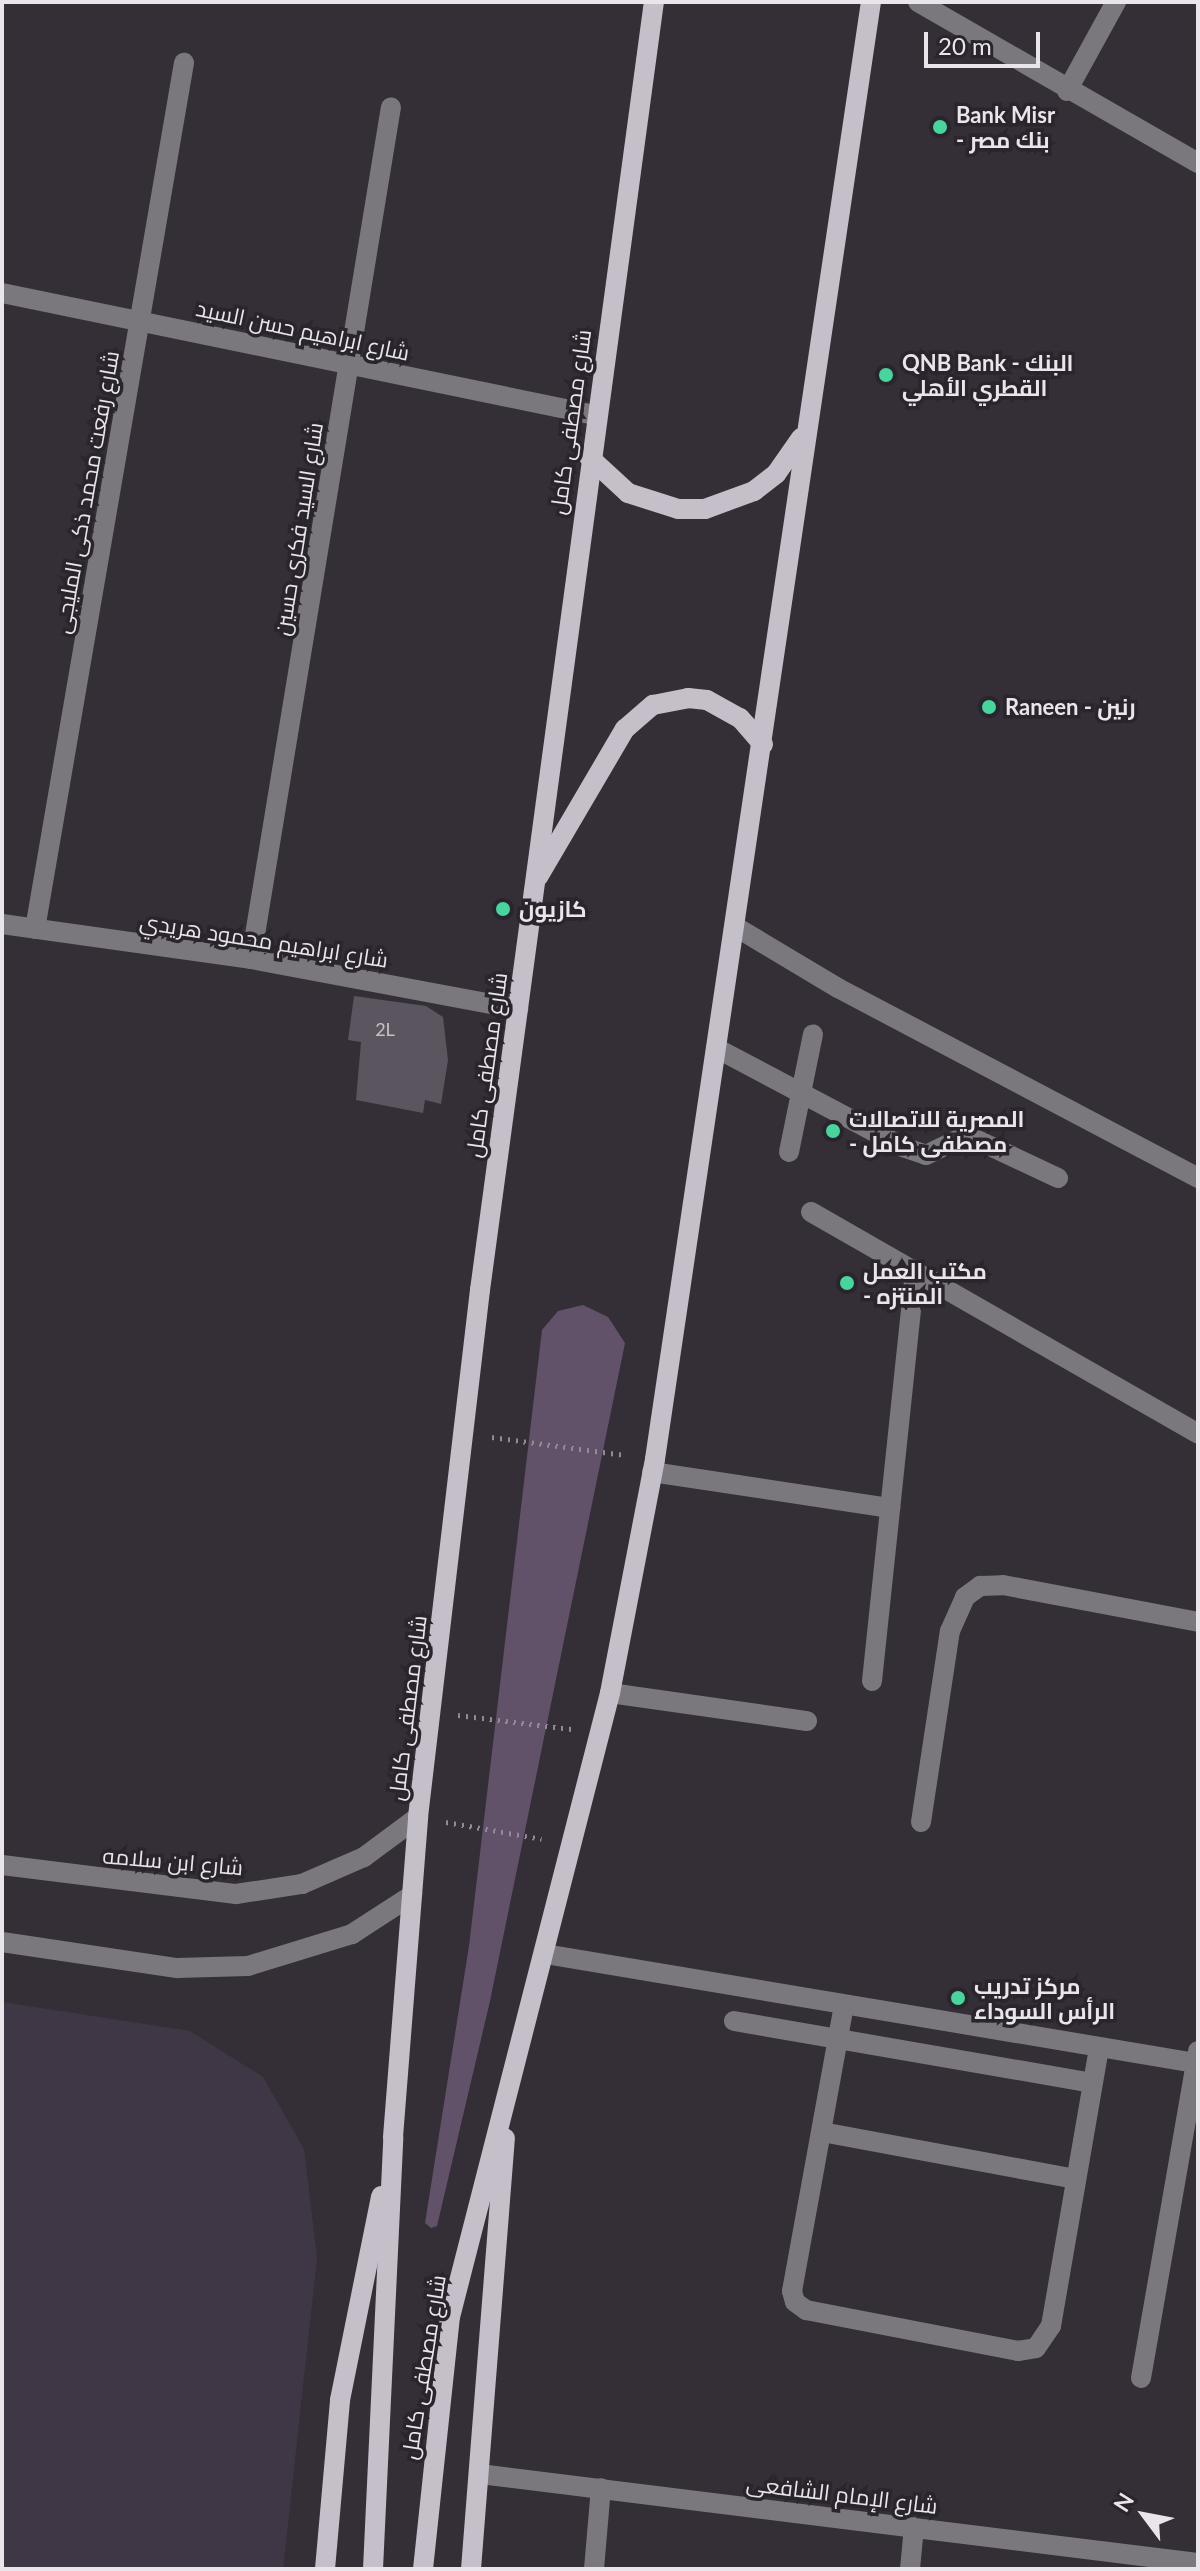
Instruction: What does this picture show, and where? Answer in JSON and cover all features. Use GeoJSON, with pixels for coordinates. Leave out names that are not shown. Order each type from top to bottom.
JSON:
{"type":"FeatureCollection","features":[{"type":"Feature","properties":{"kind":"main road","name":"شارع مصطفى كامل"},"geometry":{"type":"LineString","coordinates":[[373,2569],[393,2137],[418,1817],[589,457],[654,2]]}},
{"type":"Feature","properties":{"kind":"main road","name":"شارع مصطفى كامل"},"geometry":{"type":"LineString","coordinates":[[423,2569],[450,2317],[610,1693],[654,1466],[763,744],[805,430],[871,2]]}},
{"type":"Feature","properties":{"kind":"main road"},"geometry":{"type":"LineString","coordinates":[[589,457],[628,493],[652,504],[705,509],[754,491],[776,474],[805,430]]}},
{"type":"Feature","properties":{"kind":"main road"},"geometry":{"type":"LineString","coordinates":[[534,883],[625,729],[653,705],[688,698],[707,700],[740,718],[763,744]]}},
{"type":"Feature","properties":{"kind":"main road","name":"شارع مصطفى كامل"},"geometry":{"type":"LineString","coordinates":[[471,2569],[509,2082]]}},
{"type":"Feature","properties":{"kind":"main road","name":"شارع مصطفى كامل"},"geometry":{"type":"LineString","coordinates":[[325,2569],[340,2400],[393,2137]]}},
{"type":"Feature","properties":{"kind":"street"},"geometry":{"type":"LineString","coordinates":[[918,2],[1067,91],[1198,163]]}},
{"type":"Feature","properties":{"kind":"street"},"geometry":{"type":"LineString","coordinates":[[1067,91],[1116,2]]}},
{"type":"Feature","properties":{"kind":"street","name":"شارع رفعت محمد ذكى المليجى"},"geometry":{"type":"LineString","coordinates":[[35,929],[184,63]]}},
{"type":"Feature","properties":{"kind":"street","name":"شارع السيد فكرى حسين"},"geometry":{"type":"LineString","coordinates":[[251,959],[391,107]]}},
{"type":"Feature","properties":{"kind":"street","name":"شارع ابراهيم حسن السيد"},"geometry":{"type":"LineString","coordinates":[[2,293],[595,415]]}},
{"type":"Feature","properties":{"kind":"street","name":"شارع ابراهيم محمود هريدي"},"geometry":{"type":"LineString","coordinates":[[2,924],[251,959],[518,1009]]}},
{"type":"Feature","properties":{"kind":"street"},"geometry":{"type":"LineString","coordinates":[[736,927],[838,988],[1198,1178]]}},
{"type":"Feature","properties":{"kind":"street"},"geometry":{"type":"LineString","coordinates":[[789,1152],[813,1034]]}},
{"type":"Feature","properties":{"kind":"street"},"geometry":{"type":"LineString","coordinates":[[716,1048],[926,1155],[959,1139],[973,1138],[1058,1178]]}},
{"type":"Feature","properties":{"kind":"street"},"geometry":{"type":"LineString","coordinates":[[811,1212],[1198,1434]]}},
{"type":"Feature","properties":{"kind":"street"},"geometry":{"type":"LineString","coordinates":[[872,1681],[915,1269]]}},
{"type":"Feature","properties":{"kind":"street"},"geometry":{"type":"LineString","coordinates":[[654,1466],[890,1508]]}},
{"type":"Feature","properties":{"kind":"street"},"geometry":{"type":"LineString","coordinates":[[921,1822],[950,1631],[965,1597],[980,1586],[1003,1585],[1198,1622]]}},
{"type":"Feature","properties":{"kind":"street"},"geometry":{"type":"LineString","coordinates":[[610,1693],[807,1721]]}},
{"type":"Feature","properties":{"kind":"street","name":"شارع ابن سلامه"},"geometry":{"type":"LineString","coordinates":[[2,1865],[236,1894],[302,1884],[364,1857],[418,1817]]}},
{"type":"Feature","properties":{"kind":"street"},"geometry":{"type":"LineString","coordinates":[[2,1942],[177,1968],[248,1966],[341,1939],[412,1895]]}},
{"type":"Feature","properties":{"kind":"street"},"geometry":{"type":"LineString","coordinates":[[545,1954],[1099,2047],[1197,2056],[1141,2378]]}},
{"type":"Feature","properties":{"kind":"street"},"geometry":{"type":"LineString","coordinates":[[844,2005],[792,2291],[795,2302],[806,2310],[1003,2348],[1036,2348],[1051,2326],[1099,2047]]}},
{"type":"Feature","properties":{"kind":"street"},"geometry":{"type":"LineString","coordinates":[[734,2021],[1092,2083]]}},
{"type":"Feature","properties":{"kind":"street"},"geometry":{"type":"LineString","coordinates":[[822,2132],[1076,2179]]}},
{"type":"Feature","properties":{"kind":"street","name":"شارع الإمام الشافعى"},"geometry":{"type":"LineString","coordinates":[[480,2474],[1198,2563]]}},
{"type":"Feature","properties":{"kind":"street"},"geometry":{"type":"LineString","coordinates":[[594,2569],[601,2488]]}},
{"type":"Feature","properties":{"kind":"street"},"geometry":{"type":"LineString","coordinates":[[910,2569],[914,2527]]}},
{"type":"Feature","properties":{"kind":"path"},"geometry":{"type":"LineString","coordinates":[[464,1433],[654,1466]]}},
{"type":"Feature","properties":{"kind":"path"},"geometry":{"type":"LineString","coordinates":[[430,1711],[600,1732]]}},
{"type":"Feature","properties":{"kind":"path"},"geometry":{"type":"LineString","coordinates":[[418,1817],[571,1845]]}},
{"type":"Feature","properties":{"kind":"shaded area"},"geometry":{"type":"Polygon","coordinates":[[[583,1305],[608,1317],[625,1343],[490,2001],[437,2226],[431,2228],[425,2223],[469,1946],[542,1330],[558,1311],[583,1305]]]}},
{"type":"Feature","properties":{"kind":"shaded area"},"geometry":{"type":"Polygon","coordinates":[[[2,2002],[190,2031],[263,2077],[304,2149],[317,2258],[283,2569],[2,2569],[2,2002]]]}},
{"type":"Feature","properties":{"kind":"building"},"geometry":{"type":"Polygon","coordinates":[[[354,996],[426,1006],[443,1017],[448,1060],[441,1104],[425,1100],[423,1113],[356,1100],[361,1042],[348,1040],[354,996]]]}},
{"type":"Feature","properties":{"kind":"place","name":"Bank Misr - بنك مصر"},"geometry":{"type":"Point","coordinates":[940,127]}},
{"type":"Feature","properties":{"kind":"place","name":"QNB Bank - البنك القطري الأهلي"},"geometry":{"type":"Point","coordinates":[886,375]}},
{"type":"Feature","properties":{"kind":"place","name":"Raneen - رنين"},"geometry":{"type":"Point","coordinates":[989,707]}},
{"type":"Feature","properties":{"kind":"place","name":"كازيون"},"geometry":{"type":"Point","coordinates":[503,909]}},
{"type":"Feature","properties":{"kind":"place","name":"المصرية للاتصالات - مصطفى كامل"},"geometry":{"type":"Point","coordinates":[833,1131]}},
{"type":"Feature","properties":{"kind":"place","name":"مكتب العمل - المنتزه"},"geometry":{"type":"Point","coordinates":[847,1283]}},
{"type":"Feature","properties":{"kind":"place","name":"مركز تدريب الرأس السوداء"},"geometry":{"type":"Point","coordinates":[958,1998]}}]}
